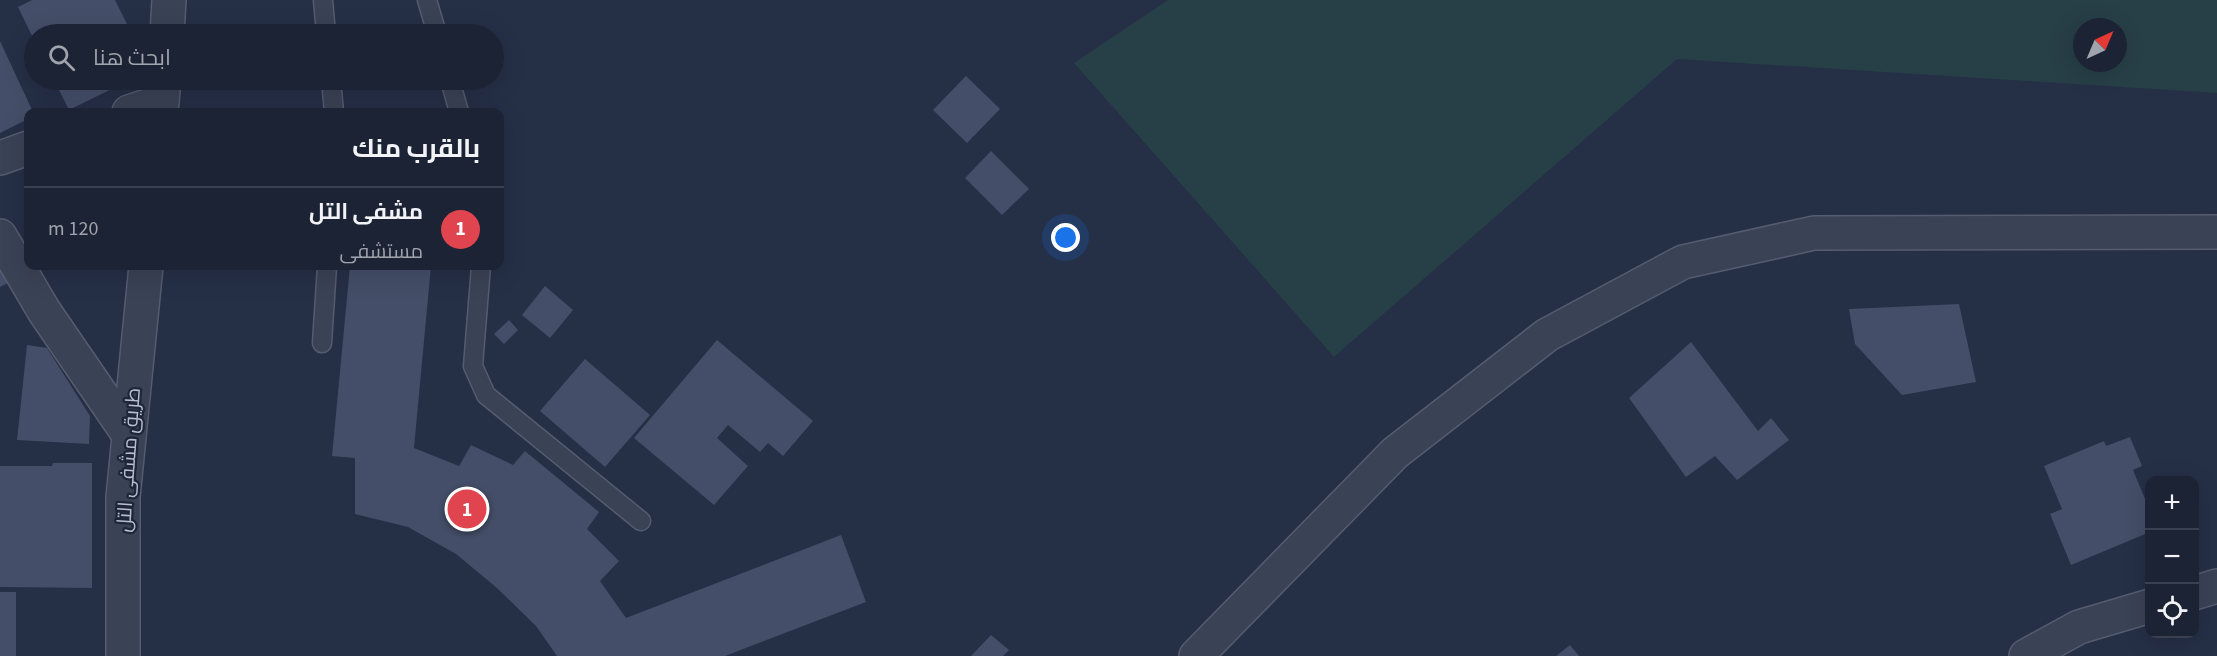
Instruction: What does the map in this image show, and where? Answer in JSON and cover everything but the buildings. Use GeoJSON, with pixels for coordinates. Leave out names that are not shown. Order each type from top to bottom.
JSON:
{"type":"FeatureCollection","features":[{"type":"Feature","properties":{"kind":"street"},"geometry":{"type":"LineString","coordinates":[[168,24],[169,0]]}},
{"type":"Feature","properties":{"kind":"street"},"geometry":{"type":"LineString","coordinates":[[138,108],[162,98]]}},
{"type":"Feature","properties":{"kind":"street"},"geometry":{"type":"LineString","coordinates":[[0,158],[24,149]]}},
{"type":"Feature","properties":{"kind":"street"},"geometry":{"type":"LineString","coordinates":[[1196,656],[1395,453],[1547,335],[1683,262],[1814,232],[2217,232]]}},
{"type":"Feature","properties":{"kind":"street"},"geometry":{"type":"LineString","coordinates":[[0,236],[44,311],[129,435]]}},
{"type":"Feature","properties":{"kind":"street","name":"طريق مشفى التل"},"geometry":{"type":"LineString","coordinates":[[123,656],[123,497],[146,270]]}},
{"type":"Feature","properties":{"kind":"street"},"geometry":{"type":"LineString","coordinates":[[2199,591],[2217,586]]}},
{"type":"Feature","properties":{"kind":"street"},"geometry":{"type":"LineString","coordinates":[[2026,656],[2079,627],[2145,607]]}},
{"type":"Feature","properties":{"kind":"lane"},"geometry":{"type":"LineString","coordinates":[[323,0],[326,24]]}},
{"type":"Feature","properties":{"kind":"lane"},"geometry":{"type":"LineString","coordinates":[[427,0],[434,24]]}},
{"type":"Feature","properties":{"kind":"lane"},"geometry":{"type":"LineString","coordinates":[[332,90],[334,108]]}},
{"type":"Feature","properties":{"kind":"lane"},"geometry":{"type":"LineString","coordinates":[[453,90],[458,108]]}},
{"type":"Feature","properties":{"kind":"lane"},"geometry":{"type":"LineString","coordinates":[[322,343],[327,270]]}},
{"type":"Feature","properties":{"kind":"lane"},"geometry":{"type":"LineString","coordinates":[[482,270],[472,366],[486,394],[641,521]]}},
{"type":"Feature","properties":{"kind":"shaded area"},"geometry":{"type":"Polygon","coordinates":[[[1168,0],[2217,0],[2217,93],[1677,59],[1334,357],[1074,63],[1168,0]]]}},
{"type":"Feature","properties":{"kind":"place","name":"مشفى التل"},"geometry":{"type":"Point","coordinates":[467,509]}}]}
